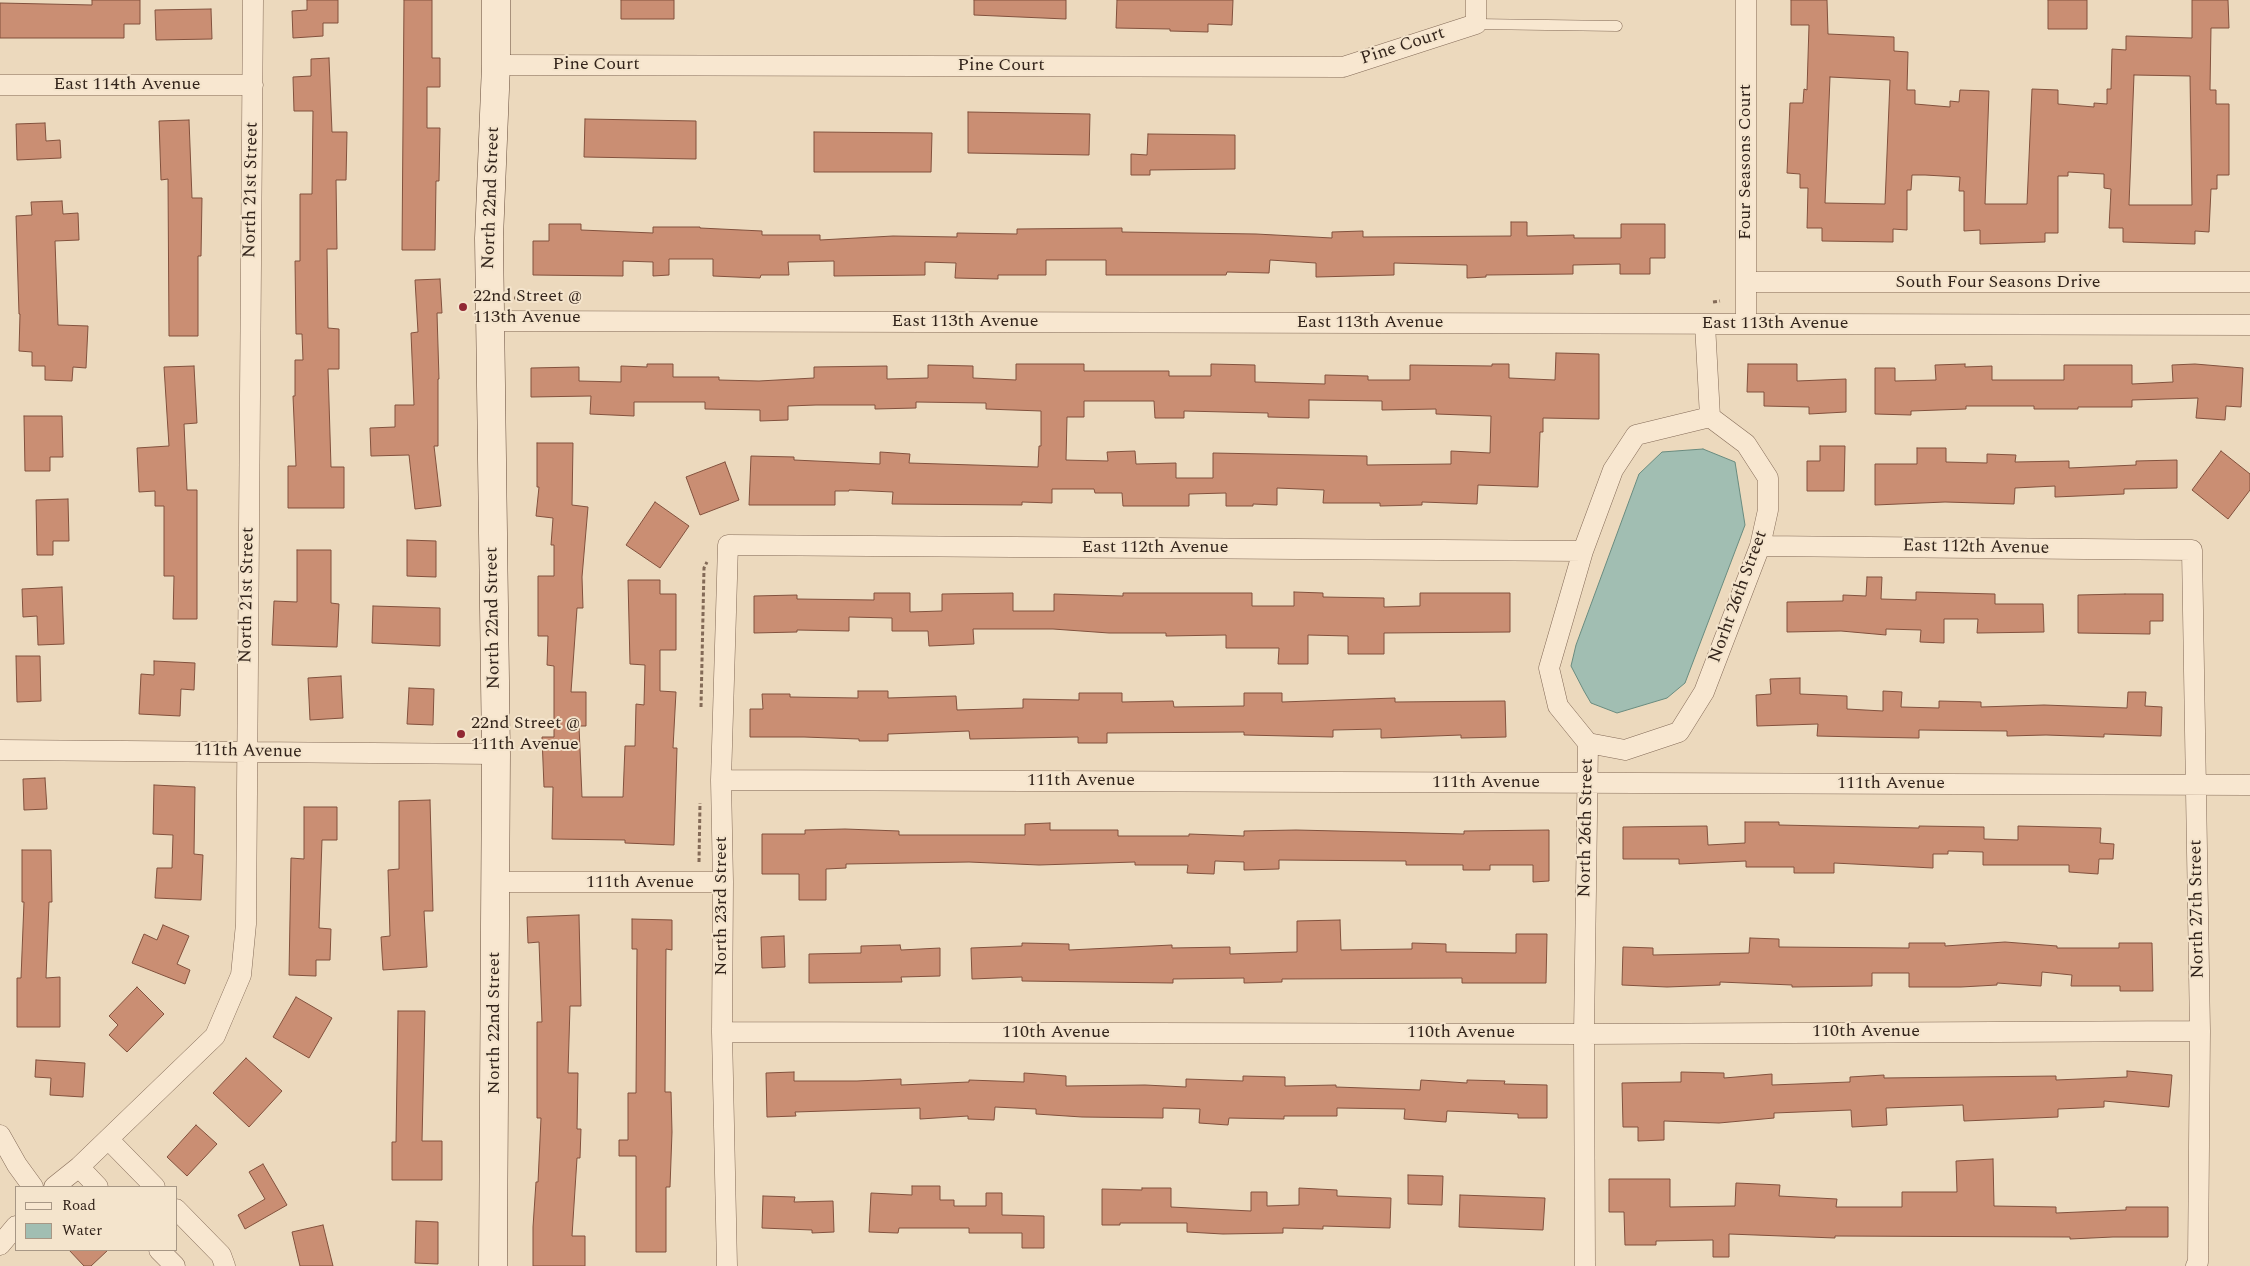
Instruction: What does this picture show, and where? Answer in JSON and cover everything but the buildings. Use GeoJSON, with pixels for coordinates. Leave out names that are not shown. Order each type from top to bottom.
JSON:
{"type":"FeatureCollection","features":[{"type":"Feature","properties":{"kind":"street","name":"North 21st Street"},"geometry":{"type":"LineString","coordinates":[[55,1186],[79,1167],[215,1036],[241,975],[246,924],[246,752],[254,85],[253,0]]}},
{"type":"Feature","properties":{"kind":"street","name":"North 22nd Street"},"geometry":{"type":"LineString","coordinates":[[494,1266],[496,754],[489,238],[496,65],[496,0]]}},
{"type":"Feature","properties":{"kind":"street"},"geometry":{"type":"LineString","coordinates":[[1476,0],[1476,24]]}},
{"type":"Feature","properties":{"kind":"street","name":"Four Seasons Court"},"geometry":{"type":"LineString","coordinates":[[1746,0],[1746,324]]}},
{"type":"Feature","properties":{"kind":"street","name":"Pine Court"},"geometry":{"type":"LineString","coordinates":[[496,65],[1343,67],[1476,24]]}},
{"type":"Feature","properties":{"kind":"street","name":"East 114th Avenue"},"geometry":{"type":"LineString","coordinates":[[0,85],[254,85]]}},
{"type":"Feature","properties":{"kind":"street","name":"South Four Seasons Drive"},"geometry":{"type":"LineString","coordinates":[[1746,282],[2250,282]]}},
{"type":"Feature","properties":{"kind":"street","name":"East 113th Avenue"},"geometry":{"type":"LineString","coordinates":[[489,321],[2250,326]]}},
{"type":"Feature","properties":{"kind":"street"},"geometry":{"type":"LineString","coordinates":[[1705,324],[1710,417]]}},
{"type":"Feature","properties":{"kind":"street","name":"Norht 26th Street"},"geometry":{"type":"LineString","coordinates":[[1588,743],[1625,750],[1679,732],[1704,692],[1760,546],[1768,510],[1768,478],[1746,444],[1710,417]]}},
{"type":"Feature","properties":{"kind":"street","name":"North 26th Street"},"geometry":{"type":"LineString","coordinates":[[1585,1266],[1584,1034],[1588,743],[1558,706],[1549,668],[1583,551],[1613,470],[1636,435],[1710,417]]}},
{"type":"Feature","properties":{"kind":"street","name":"East 112th Avenue"},"geometry":{"type":"LineString","coordinates":[[728,545],[1583,551]]}},
{"type":"Feature","properties":{"kind":"street","name":"North 23rd Street"},"geometry":{"type":"LineString","coordinates":[[727,1266],[722,1032],[723,882],[721,780],[728,545]]}},
{"type":"Feature","properties":{"kind":"street","name":"East 112th Avenue"},"geometry":{"type":"LineString","coordinates":[[1760,546],[2192,550]]}},
{"type":"Feature","properties":{"kind":"street","name":"North 27th Street"},"geometry":{"type":"LineString","coordinates":[[2192,550],[2200,1031],[2198,1262],[2196,1266]]}},
{"type":"Feature","properties":{"kind":"street","name":"111th Avenue"},"geometry":{"type":"LineString","coordinates":[[0,750],[496,754]]}},
{"type":"Feature","properties":{"kind":"street","name":"111th Avenue"},"geometry":{"type":"LineString","coordinates":[[721,780],[2250,785]]}},
{"type":"Feature","properties":{"kind":"street","name":"111th Avenue"},"geometry":{"type":"LineString","coordinates":[[496,882],[723,882]]}},
{"type":"Feature","properties":{"kind":"street","name":"110th Avenue"},"geometry":{"type":"LineString","coordinates":[[722,1032],[1584,1034],[2200,1031]]}},
{"type":"Feature","properties":{"kind":"street"},"geometry":{"type":"LineString","coordinates":[[0,1135],[17,1165],[32,1186]]}},
{"type":"Feature","properties":{"kind":"street"},"geometry":{"type":"LineString","coordinates":[[108,1139],[154,1186]]}},
{"type":"Feature","properties":{"kind":"street"},"geometry":{"type":"LineString","coordinates":[[79,1167],[97,1186]]}},
{"type":"Feature","properties":{"kind":"street"},"geometry":{"type":"LineString","coordinates":[[178,1211],[221,1255],[225,1266]]}},
{"type":"Feature","properties":{"kind":"street"},"geometry":{"type":"LineString","coordinates":[[0,1245],[15,1227]]}},
{"type":"Feature","properties":{"kind":"street"},"geometry":{"type":"LineString","coordinates":[[160,1251],[174,1266]]}},
{"type":"Feature","properties":{"kind":"lane"},"geometry":{"type":"LineString","coordinates":[[1476,24],[1617,26]]}},
{"type":"Feature","properties":{"kind":"path"},"geometry":{"type":"LineString","coordinates":[[514,289],[514,299],[554,299]]}},
{"type":"Feature","properties":{"kind":"path"},"geometry":{"type":"LineString","coordinates":[[1705,303],[1720,301]]}},
{"type":"Feature","properties":{"kind":"path"},"geometry":{"type":"LineString","coordinates":[[701,715],[704,568],[710,554]]}},
{"type":"Feature","properties":{"kind":"path"},"geometry":{"type":"LineString","coordinates":[[695,868],[699,862],[700,794]]}},
{"type":"Feature","properties":{"kind":"water"},"geometry":{"type":"Polygon","coordinates":[[[1703,449],[1735,462],[1745,525],[1685,683],[1667,698],[1617,713],[1591,703],[1571,666],[1576,645],[1639,474],[1662,452],[1703,449]]]}},
{"type":"Feature","properties":{"kind":"place","name":"22nd Street @ 113th Avenue"},"geometry":{"type":"Point","coordinates":[463,307]}},
{"type":"Feature","properties":{"kind":"place","name":"22nd Street @ 111th Avenue"},"geometry":{"type":"Point","coordinates":[461,734]}}]}
